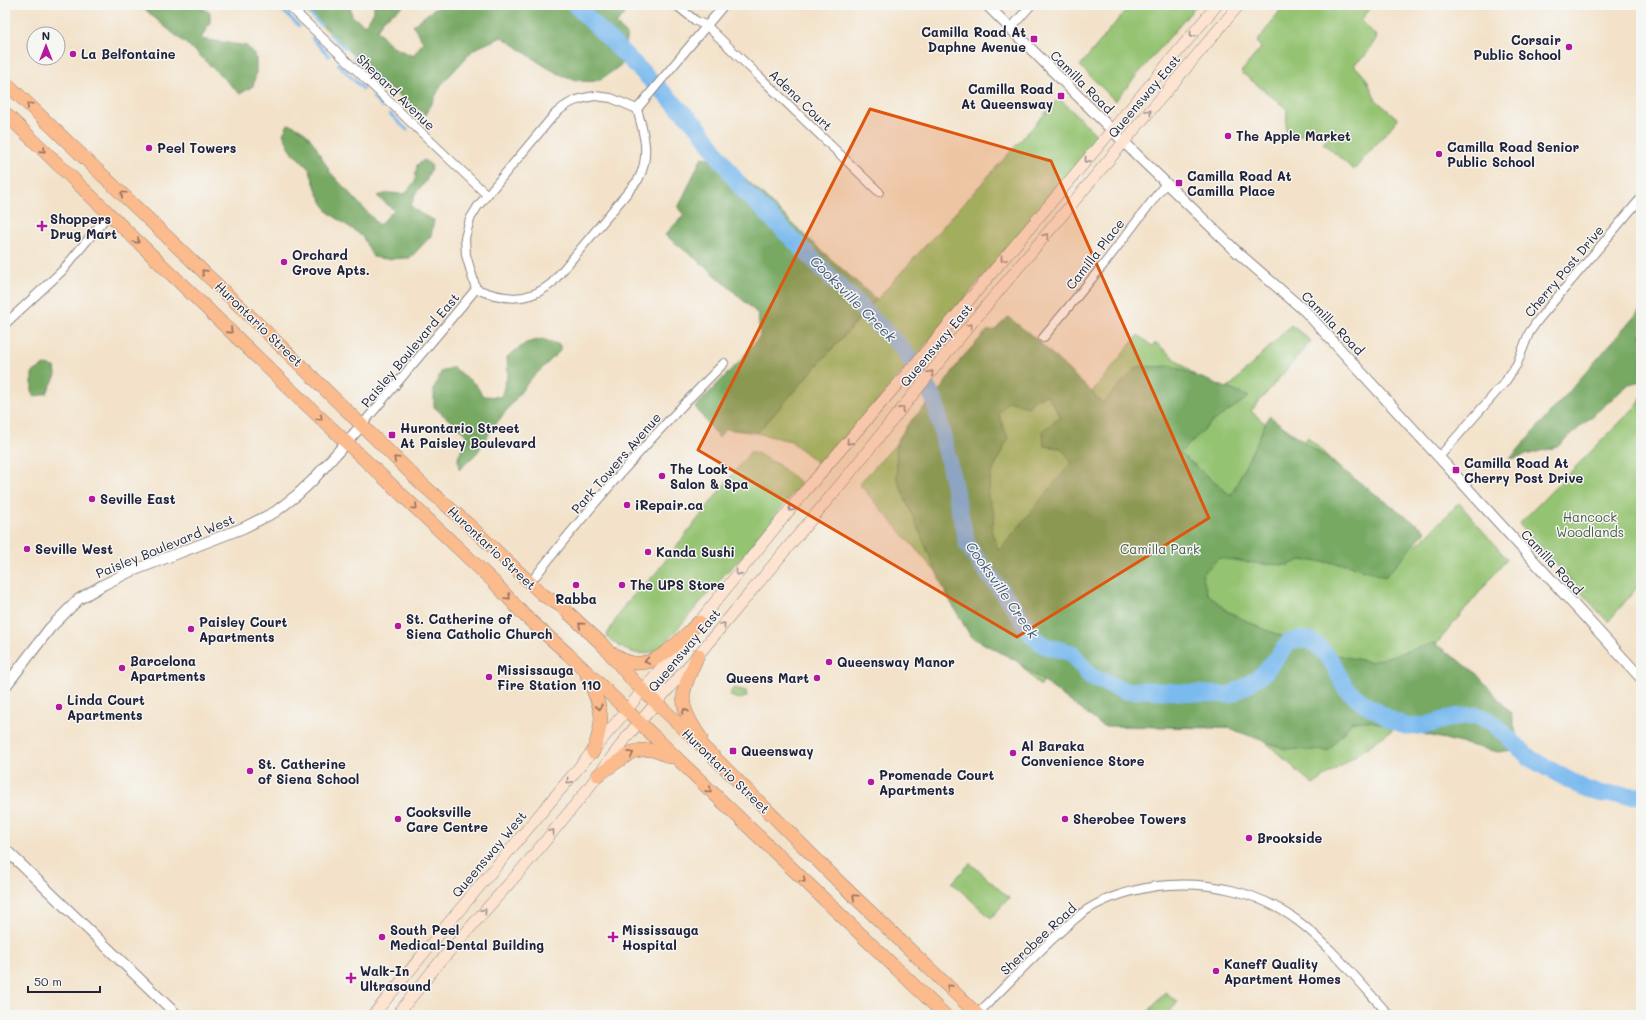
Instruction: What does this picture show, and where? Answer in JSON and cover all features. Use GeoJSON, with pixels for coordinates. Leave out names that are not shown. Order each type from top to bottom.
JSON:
{"type":"FeatureCollection","features":[{"type":"Feature","properties":{"kind":"main road","name":"Queensway East"},"geometry":{"type":"LineString","coordinates":[[643,691],[805,491],[901,381],[1217,5]]}},
{"type":"Feature","properties":{"kind":"main road","name":"Queensway East"},"geometry":{"type":"LineString","coordinates":[[656,704],[838,488],[944,356],[1239,5]]}},
{"type":"Feature","properties":{"kind":"main road","name":"Hurontario Street"},"geometry":{"type":"LineString","coordinates":[[5,82],[251,316],[361,426],[423,485],[543,595],[561,606],[602,644],[656,704],[713,756],[838,881],[977,1015]]}},
{"type":"Feature","properties":{"kind":"main road","name":"Hurontario Street"},"geometry":{"type":"LineString","coordinates":[[5,113],[346,442],[493,581],[524,615],[585,671],[945,1015]]}},
{"type":"Feature","properties":{"kind":"main road"},"geometry":{"type":"LineString","coordinates":[[602,644],[624,661],[645,662],[663,656],[699,622]]}},
{"type":"Feature","properties":{"kind":"main road"},"geometry":{"type":"LineString","coordinates":[[698,655],[685,686],[683,706],[689,721],[713,756]]}},
{"type":"Feature","properties":{"kind":"main road"},"geometry":{"type":"LineString","coordinates":[[585,671],[599,704],[601,715],[600,732],[593,752]]}},
{"type":"Feature","properties":{"kind":"main road"},"geometry":{"type":"LineString","coordinates":[[626,711],[643,691]]}},
{"type":"Feature","properties":{"kind":"main road"},"geometry":{"type":"LineString","coordinates":[[397,1015],[442,959],[528,862],[639,723],[656,704]]}},
{"type":"Feature","properties":{"kind":"main road","name":"Queensway West"},"geometry":{"type":"LineString","coordinates":[[373,1015],[626,711]]}},
{"type":"Feature","properties":{"kind":"main road"},"geometry":{"type":"LineString","coordinates":[[598,775],[632,752],[643,750],[655,749],[680,763]]}},
{"type":"Feature","properties":{"kind":"street","name":"Shepard Avenue"},"geometry":{"type":"LineString","coordinates":[[288,5],[487,195]]}},
{"type":"Feature","properties":{"kind":"street","name":"Adena Court"},"geometry":{"type":"LineString","coordinates":[[676,5],[696,21],[707,26],[879,192]]}},
{"type":"Feature","properties":{"kind":"street"},"geometry":{"type":"LineString","coordinates":[[637,109],[724,5]]}},
{"type":"Feature","properties":{"kind":"street","name":"Camilla Road"},"geometry":{"type":"LineString","coordinates":[[987,5],[1237,252],[1306,312],[1492,517],[1641,678]]}},
{"type":"Feature","properties":{"kind":"street"},"geometry":{"type":"LineString","coordinates":[[1010,29],[1031,5]]}},
{"type":"Feature","properties":{"kind":"street","name":"Paisley Boulevard East"},"geometry":{"type":"LineString","coordinates":[[594,96],[611,98],[637,109],[645,141],[646,158],[643,171],[632,188],[552,283],[543,291],[520,298],[494,296],[476,289],[466,255],[464,238],[470,219],[478,206],[554,115],[577,99],[594,96]]}},
{"type":"Feature","properties":{"kind":"street","name":"Camilla Place"},"geometry":{"type":"LineString","coordinates":[[1043,338],[1104,264],[1166,183]]}},
{"type":"Feature","properties":{"kind":"street","name":"Cherry Post Drive"},"geometry":{"type":"LineString","coordinates":[[1439,457],[1505,382],[1517,364],[1529,333],[1538,320],[1641,198]]}},
{"type":"Feature","properties":{"kind":"street"},"geometry":{"type":"LineString","coordinates":[[5,324],[62,271],[109,214]]}},
{"type":"Feature","properties":{"kind":"street","name":"Paisley Boulevard East"},"geometry":{"type":"LineString","coordinates":[[361,426],[476,289]]}},
{"type":"Feature","properties":{"kind":"street","name":"Park Towers Avenue"},"geometry":{"type":"LineString","coordinates":[[530,583],[619,476],[681,406],[724,363]]}},
{"type":"Feature","properties":{"kind":"street","name":"Paisley Boulevard West"},"geometry":{"type":"LineString","coordinates":[[5,687],[50,628],[79,600],[103,584],[244,528],[275,512],[297,495],[312,480],[361,426]]}},
{"type":"Feature","properties":{"kind":"street"},"geometry":{"type":"LineString","coordinates":[[5,849],[177,1015]]}},
{"type":"Feature","properties":{"kind":"street","name":"Sherobee Road"},"geometry":{"type":"LineString","coordinates":[[977,1015],[1041,949],[1081,913],[1092,906],[1129,892],[1160,886],[1187,884],[1218,888],[1250,895],[1293,918],[1326,946],[1389,1015]]}},
{"type":"Feature","properties":{"kind":"highlighted area"},"geometry":{"type":"Polygon","coordinates":[[[870,109],[1051,161],[1209,518],[1017,637],[698,450],[870,109]]]}},
{"type":"Feature","properties":{"kind":"green space"},"geometry":{"type":"Polygon","coordinates":[[[140,5],[199,5],[210,13],[210,22],[201,39],[247,46],[256,57],[256,73],[253,86],[240,94],[194,50],[140,5]]]}},
{"type":"Feature","properties":{"kind":"green space"},"geometry":{"type":"Polygon","coordinates":[[[301,5],[350,5],[352,16],[365,25],[374,12],[374,5],[405,5],[384,19],[377,30],[393,47],[413,56],[423,42],[413,25],[434,9],[452,5],[624,5],[625,14],[616,24],[627,34],[621,65],[595,81],[583,81],[558,73],[546,67],[502,37],[474,49],[441,85],[426,115],[383,84],[301,5]]]}},
{"type":"Feature","properties":{"kind":"green space"},"geometry":{"type":"Polygon","coordinates":[[[1130,5],[1197,5],[1115,101],[1080,66],[1130,5]]]}},
{"type":"Feature","properties":{"kind":"green space"},"geometry":{"type":"Polygon","coordinates":[[[1284,5],[1367,5],[1371,8],[1361,20],[1377,37],[1366,55],[1354,65],[1366,78],[1376,100],[1398,119],[1354,170],[1323,143],[1336,128],[1292,137],[1286,131],[1287,109],[1241,72],[1261,48],[1257,42],[1284,5]]]}},
{"type":"Feature","properties":{"kind":"green space"},"geometry":{"type":"Polygon","coordinates":[[[1059,98],[1100,138],[822,467],[791,441],[756,433],[1059,98]]]}},
{"type":"Feature","properties":{"kind":"green space"},"geometry":{"type":"Polygon","coordinates":[[[288,124],[305,132],[315,145],[330,172],[379,225],[394,210],[377,196],[389,193],[405,194],[415,181],[417,165],[424,160],[432,166],[426,181],[415,194],[411,206],[421,214],[434,220],[431,236],[410,258],[386,259],[373,257],[362,236],[328,212],[318,194],[309,169],[292,152],[283,134],[288,124]]]}},
{"type":"Feature","properties":{"kind":"green space"},"geometry":{"type":"Polygon","coordinates":[[[702,157],[728,162],[814,244],[876,299],[757,433],[725,429],[719,438],[695,407],[739,362],[760,336],[758,314],[709,269],[665,235],[684,215],[678,208],[702,157]]]}},
{"type":"Feature","properties":{"kind":"green space"},"geometry":{"type":"Polygon","coordinates":[[[1641,309],[1641,381],[1629,384],[1557,447],[1510,459],[1641,309]]]}},
{"type":"Feature","properties":{"kind":"green space","name":"Camilla Park"},"geometry":{"type":"Polygon","coordinates":[[[1008,317],[1035,338],[1103,403],[1137,367],[1172,366],[1249,397],[1212,422],[1180,453],[1231,496],[1269,416],[1426,531],[1385,577],[1347,564],[1301,560],[1288,565],[1261,564],[1219,558],[1202,574],[1207,593],[1227,611],[1261,628],[1323,652],[1370,662],[1434,643],[1475,672],[1511,713],[1520,749],[1498,752],[1370,721],[1353,721],[1328,751],[1285,749],[1226,727],[1103,726],[1015,660],[971,637],[945,592],[897,479],[896,443],[908,424],[941,389],[961,359],[987,331],[995,330],[1008,317]],[[1047,395],[1035,399],[1028,407],[1009,401],[998,413],[1008,438],[991,475],[988,497],[995,515],[991,530],[999,551],[1072,462],[1061,448],[1044,446],[1043,430],[1061,417],[1047,395]]]}},
{"type":"Feature","properties":{"kind":"green space","name":"Camilla Park"},"geometry":{"type":"Polygon","coordinates":[[[1008,324],[1091,393],[1138,335],[1152,346],[1156,343],[1220,396],[1291,325],[1311,341],[1251,411],[1296,451],[1308,437],[1417,545],[1459,503],[1507,559],[1424,659],[1453,688],[1313,785],[1251,729],[1116,726],[1051,671],[1040,686],[935,571],[859,484],[1008,324]]]}},
{"type":"Feature","properties":{"kind":"green space"},"geometry":{"type":"Polygon","coordinates":[[[542,339],[560,345],[560,351],[530,380],[492,429],[477,453],[459,470],[458,458],[467,435],[434,407],[434,388],[441,372],[453,367],[476,385],[483,396],[501,397],[508,374],[507,357],[526,343],[542,339]]]}},
{"type":"Feature","properties":{"kind":"green space"},"geometry":{"type":"Polygon","coordinates":[[[44,365],[55,367],[56,375],[47,393],[34,397],[32,392],[32,373],[44,365]]]}},
{"type":"Feature","properties":{"kind":"green space","name":"Hancock Woodlands"},"geometry":{"type":"Polygon","coordinates":[[[1641,397],[1641,583],[1608,622],[1519,524],[1639,403],[1641,397]]]}},
{"type":"Feature","properties":{"kind":"green space"},"geometry":{"type":"Polygon","coordinates":[[[750,452],[756,452],[768,460],[776,463],[801,483],[747,552],[724,575],[661,648],[653,652],[645,653],[625,650],[606,636],[626,603],[655,574],[750,452]]]}},
{"type":"Feature","properties":{"kind":"green space"},"geometry":{"type":"Polygon","coordinates":[[[734,688],[746,691],[747,696],[739,699],[731,696],[731,691],[734,688]]]}},
{"type":"Feature","properties":{"kind":"green space"},"geometry":{"type":"Polygon","coordinates":[[[970,863],[1009,898],[991,918],[952,883],[970,863]]]}},
{"type":"Feature","properties":{"kind":"green space"},"geometry":{"type":"Polygon","coordinates":[[[1165,992],[1178,1002],[1167,1015],[1146,1015],[1165,992]]]}},
{"type":"Feature","properties":{"kind":"waterway"},"geometry":{"type":"LineString","coordinates":[[277,5],[299,26]]}},
{"type":"Feature","properties":{"kind":"waterway"},"geometry":{"type":"LineString","coordinates":[[301,5],[321,25]]}},
{"type":"Feature","properties":{"kind":"waterway","name":"Cooksville Creek"},"geometry":{"type":"LineString","coordinates":[[575,5],[699,128],[742,189],[904,350],[935,401],[967,544],[1014,607],[1033,637],[1045,646],[1072,653],[1090,676],[1125,691],[1144,690],[1229,695],[1246,686],[1265,672],[1289,642],[1299,639],[1310,640],[1320,648],[1332,662],[1346,689],[1365,704],[1390,719],[1408,727],[1427,725],[1454,717],[1476,715],[1491,721],[1531,759],[1587,790],[1603,794],[1641,796]]}},
{"type":"Feature","properties":{"kind":"waterway"},"geometry":{"type":"LineString","coordinates":[[330,34],[346,49]]}},
{"type":"Feature","properties":{"kind":"waterway"},"geometry":{"type":"LineString","coordinates":[[312,38],[329,56]]}},
{"type":"Feature","properties":{"kind":"waterway"},"geometry":{"type":"LineString","coordinates":[[354,57],[357,61]]}},
{"type":"Feature","properties":{"kind":"waterway"},"geometry":{"type":"LineString","coordinates":[[338,64],[363,89]]}},
{"type":"Feature","properties":{"kind":"waterway"},"geometry":{"type":"LineString","coordinates":[[365,68],[384,87]]}},
{"type":"Feature","properties":{"kind":"waterway"},"geometry":{"type":"LineString","coordinates":[[373,97],[382,107]]}},
{"type":"Feature","properties":{"kind":"waterway"},"geometry":{"type":"LineString","coordinates":[[390,114],[407,130]]}},
{"type":"Feature","properties":{"kind":"place","name":"Camilla Road At Daphne Avenue"},"geometry":{"type":"Point","coordinates":[1034,39]}},
{"type":"Feature","properties":{"kind":"place","name":"Corsair Public School"},"geometry":{"type":"Point","coordinates":[1569,47]}},
{"type":"Feature","properties":{"kind":"place","name":"La Belfontaine"},"geometry":{"type":"Point","coordinates":[73,54]}},
{"type":"Feature","properties":{"kind":"place","name":"Camilla Road At Queensway"},"geometry":{"type":"Point","coordinates":[1061,96]}},
{"type":"Feature","properties":{"kind":"place","name":"The Apple Market"},"geometry":{"type":"Point","coordinates":[1228,136]}},
{"type":"Feature","properties":{"kind":"place","name":"Peel Towers"},"geometry":{"type":"Point","coordinates":[149,148]}},
{"type":"Feature","properties":{"kind":"place","name":"Camilla Road Senior Public School"},"geometry":{"type":"Point","coordinates":[1439,154]}},
{"type":"Feature","properties":{"kind":"place","name":"Camilla Road At Camilla Place"},"geometry":{"type":"Point","coordinates":[1179,183]}},
{"type":"Feature","properties":{"kind":"place","name":"Shoppers Drug Mart"},"geometry":{"type":"Point","coordinates":[42,226]}},
{"type":"Feature","properties":{"kind":"place","name":"Orchard Grove Apts."},"geometry":{"type":"Point","coordinates":[284,262]}},
{"type":"Feature","properties":{"kind":"place","name":"Hurontario Street At Paisley Boulevard"},"geometry":{"type":"Point","coordinates":[392,435]}},
{"type":"Feature","properties":{"kind":"place","name":"Camilla Road At Cherry Post Drive"},"geometry":{"type":"Point","coordinates":[1456,470]}},
{"type":"Feature","properties":{"kind":"place","name":"The Look Salon & Spa"},"geometry":{"type":"Point","coordinates":[662,476]}},
{"type":"Feature","properties":{"kind":"place","name":"Seville East"},"geometry":{"type":"Point","coordinates":[92,499]}},
{"type":"Feature","properties":{"kind":"place","name":"iRepair.ca"},"geometry":{"type":"Point","coordinates":[627,505]}},
{"type":"Feature","properties":{"kind":"place","name":"Seville West"},"geometry":{"type":"Point","coordinates":[27,549]}},
{"type":"Feature","properties":{"kind":"place","name":"Kanda Sushi"},"geometry":{"type":"Point","coordinates":[648,552]}},
{"type":"Feature","properties":{"kind":"place","name":"Rabba"},"geometry":{"type":"Point","coordinates":[576,585]}},
{"type":"Feature","properties":{"kind":"place","name":"The UPS Store"},"geometry":{"type":"Point","coordinates":[622,585]}},
{"type":"Feature","properties":{"kind":"place","name":"St. Catherine of Siena Catholic Church"},"geometry":{"type":"Point","coordinates":[398,626]}},
{"type":"Feature","properties":{"kind":"place","name":"Paisley Court Apartments"},"geometry":{"type":"Point","coordinates":[191,629]}},
{"type":"Feature","properties":{"kind":"place","name":"Queensway Manor"},"geometry":{"type":"Point","coordinates":[829,662]}},
{"type":"Feature","properties":{"kind":"place","name":"Barcelona Apartments"},"geometry":{"type":"Point","coordinates":[122,668]}},
{"type":"Feature","properties":{"kind":"place","name":"Mississauga Fire Station 110"},"geometry":{"type":"Point","coordinates":[489,677]}},
{"type":"Feature","properties":{"kind":"place","name":"Queens Mart"},"geometry":{"type":"Point","coordinates":[817,678]}},
{"type":"Feature","properties":{"kind":"place","name":"Linda Court Apartments"},"geometry":{"type":"Point","coordinates":[59,707]}},
{"type":"Feature","properties":{"kind":"place","name":"Queensway"},"geometry":{"type":"Point","coordinates":[733,751]}},
{"type":"Feature","properties":{"kind":"place","name":"Al Baraka Convenience Store"},"geometry":{"type":"Point","coordinates":[1013,753]}},
{"type":"Feature","properties":{"kind":"place","name":"St. Catherine of Siena School"},"geometry":{"type":"Point","coordinates":[250,771]}},
{"type":"Feature","properties":{"kind":"place","name":"Promenade Court Apartments"},"geometry":{"type":"Point","coordinates":[871,782]}},
{"type":"Feature","properties":{"kind":"place","name":"Cooksville Care Centre"},"geometry":{"type":"Point","coordinates":[398,819]}},
{"type":"Feature","properties":{"kind":"place","name":"Sherobee Towers"},"geometry":{"type":"Point","coordinates":[1065,819]}},
{"type":"Feature","properties":{"kind":"place","name":"Brookside"},"geometry":{"type":"Point","coordinates":[1249,838]}},
{"type":"Feature","properties":{"kind":"place","name":"South Peel Medical-Dental Building"},"geometry":{"type":"Point","coordinates":[382,937]}},
{"type":"Feature","properties":{"kind":"place","name":"Mississauga Hospital"},"geometry":{"type":"Point","coordinates":[613,937]}},
{"type":"Feature","properties":{"kind":"place","name":"Kaneff Quality Apartment Homes"},"geometry":{"type":"Point","coordinates":[1216,971]}},
{"type":"Feature","properties":{"kind":"place","name":"Walk-In Ultrasound"},"geometry":{"type":"Point","coordinates":[351,978]}}]}
